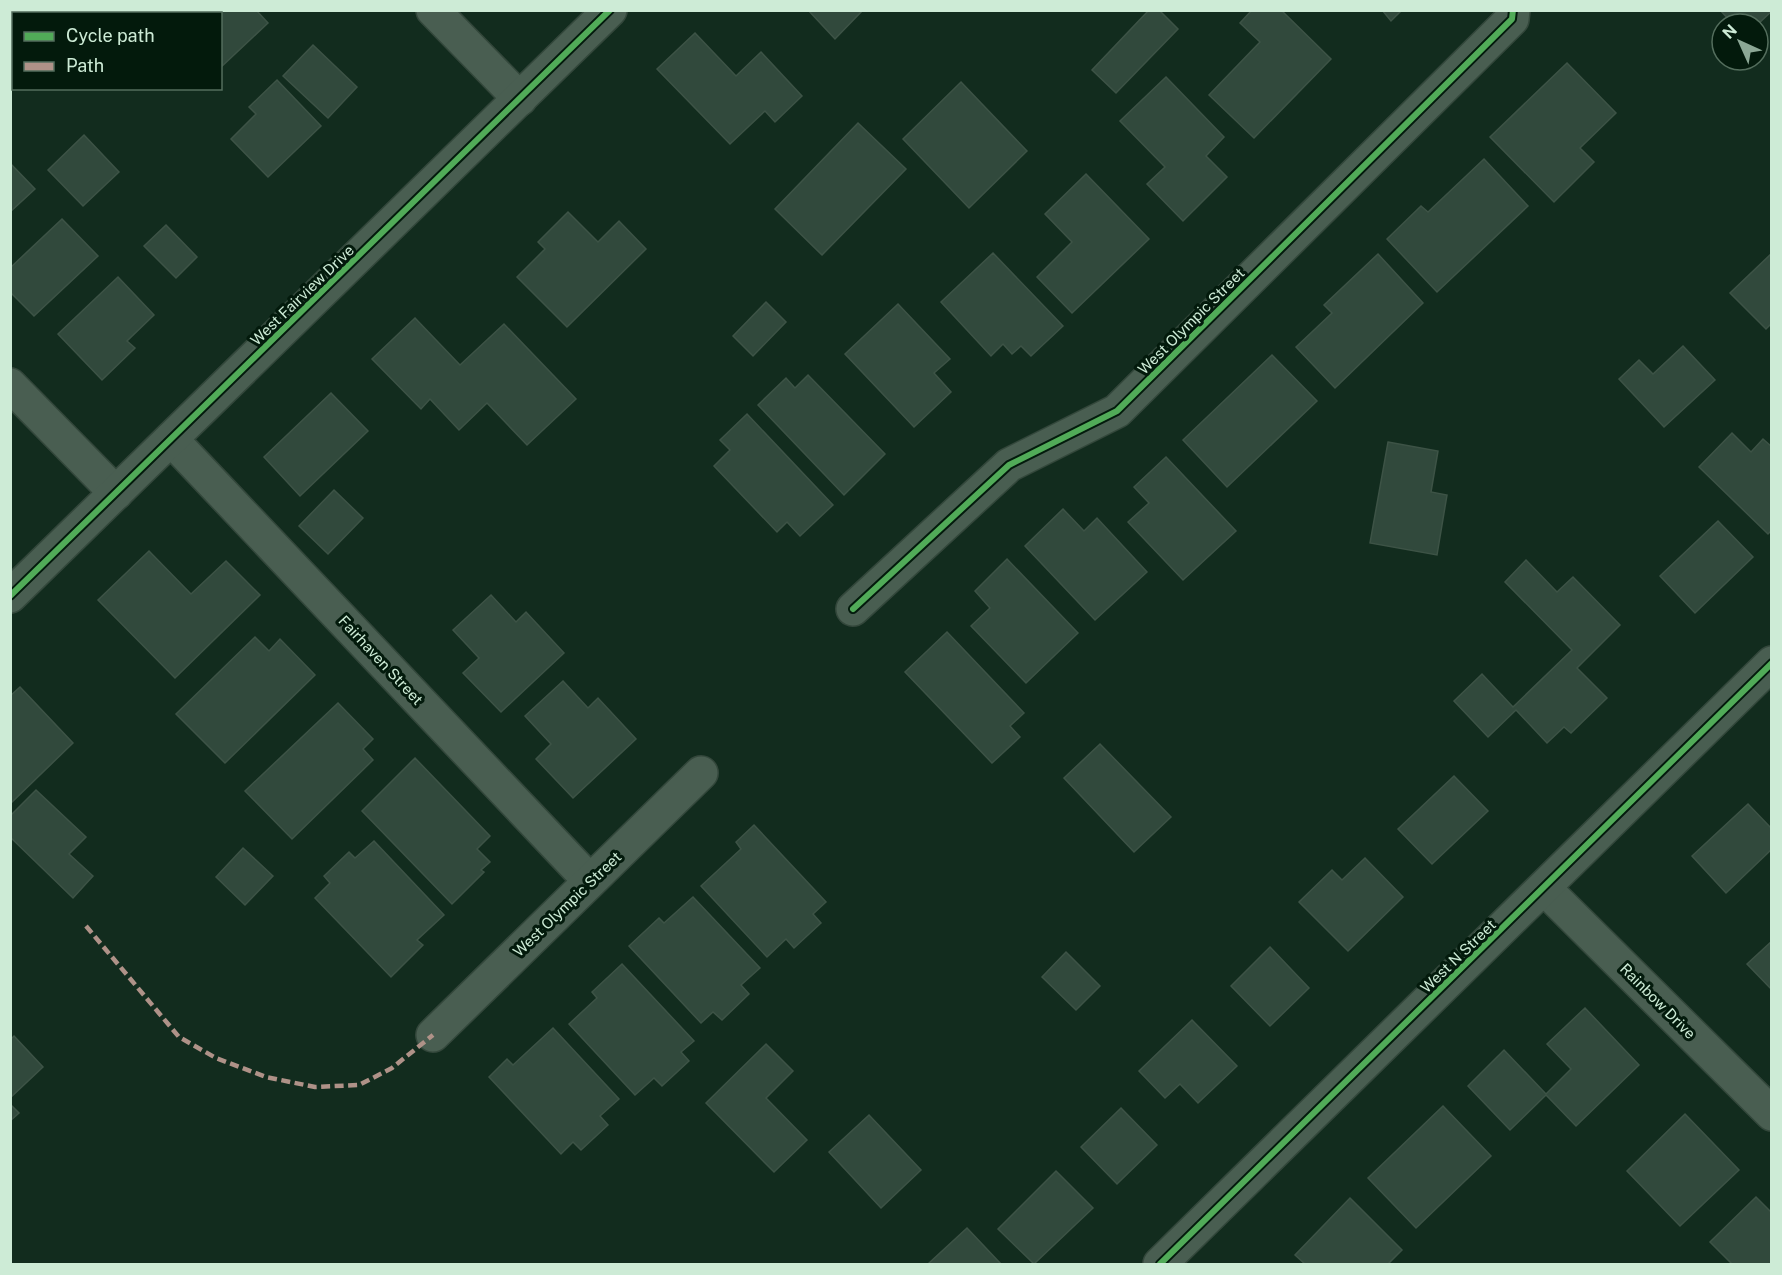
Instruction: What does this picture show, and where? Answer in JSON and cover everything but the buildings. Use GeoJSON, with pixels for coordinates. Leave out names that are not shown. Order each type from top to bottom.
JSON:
{"type":"FeatureCollection","features":[{"type":"Feature","properties":{"kind":"street"},"geometry":{"type":"LineString","coordinates":[[432,10],[520,99]]}},
{"type":"Feature","properties":{"kind":"street","name":"West Fairview Drive"},"geometry":{"type":"LineString","coordinates":[[10,596],[610,10]]}},
{"type":"Feature","properties":{"kind":"street","name":"West Olympic Street"},"geometry":{"type":"LineString","coordinates":[[853,609],[1009,465],[1117,411],[1512,19],[1514,10]]}},
{"type":"Feature","properties":{"kind":"street"},"geometry":{"type":"LineString","coordinates":[[10,384],[116,493]]}},
{"type":"Feature","properties":{"kind":"street","name":"Fairhaven Street"},"geometry":{"type":"LineString","coordinates":[[171,439],[590,881]]}},
{"type":"Feature","properties":{"kind":"street","name":"West N Street"},"geometry":{"type":"LineString","coordinates":[[1160,1264],[1772,663]]}},
{"type":"Feature","properties":{"kind":"street","name":"West Olympic Street"},"geometry":{"type":"LineString","coordinates":[[433,1035],[701,773]]}},
{"type":"Feature","properties":{"kind":"street","name":"Rainbow Drive"},"geometry":{"type":"LineString","coordinates":[[1544,888],[1772,1114]]}},
{"type":"Feature","properties":{"kind":"marked path"},"geometry":{"type":"LineString","coordinates":[[86,926],[179,1037],[216,1058],[266,1077],[315,1087],[359,1085],[392,1068],[433,1035]]}},
{"type":"Feature","properties":{"kind":"cycle path"},"geometry":{"type":"LineString","coordinates":[[10,596],[610,10]]}},
{"type":"Feature","properties":{"kind":"cycle path"},"geometry":{"type":"LineString","coordinates":[[853,609],[1009,465],[1117,411],[1512,19],[1513,10]]}},
{"type":"Feature","properties":{"kind":"cycle path"},"geometry":{"type":"LineString","coordinates":[[1160,1264],[1772,663]]}}]}
